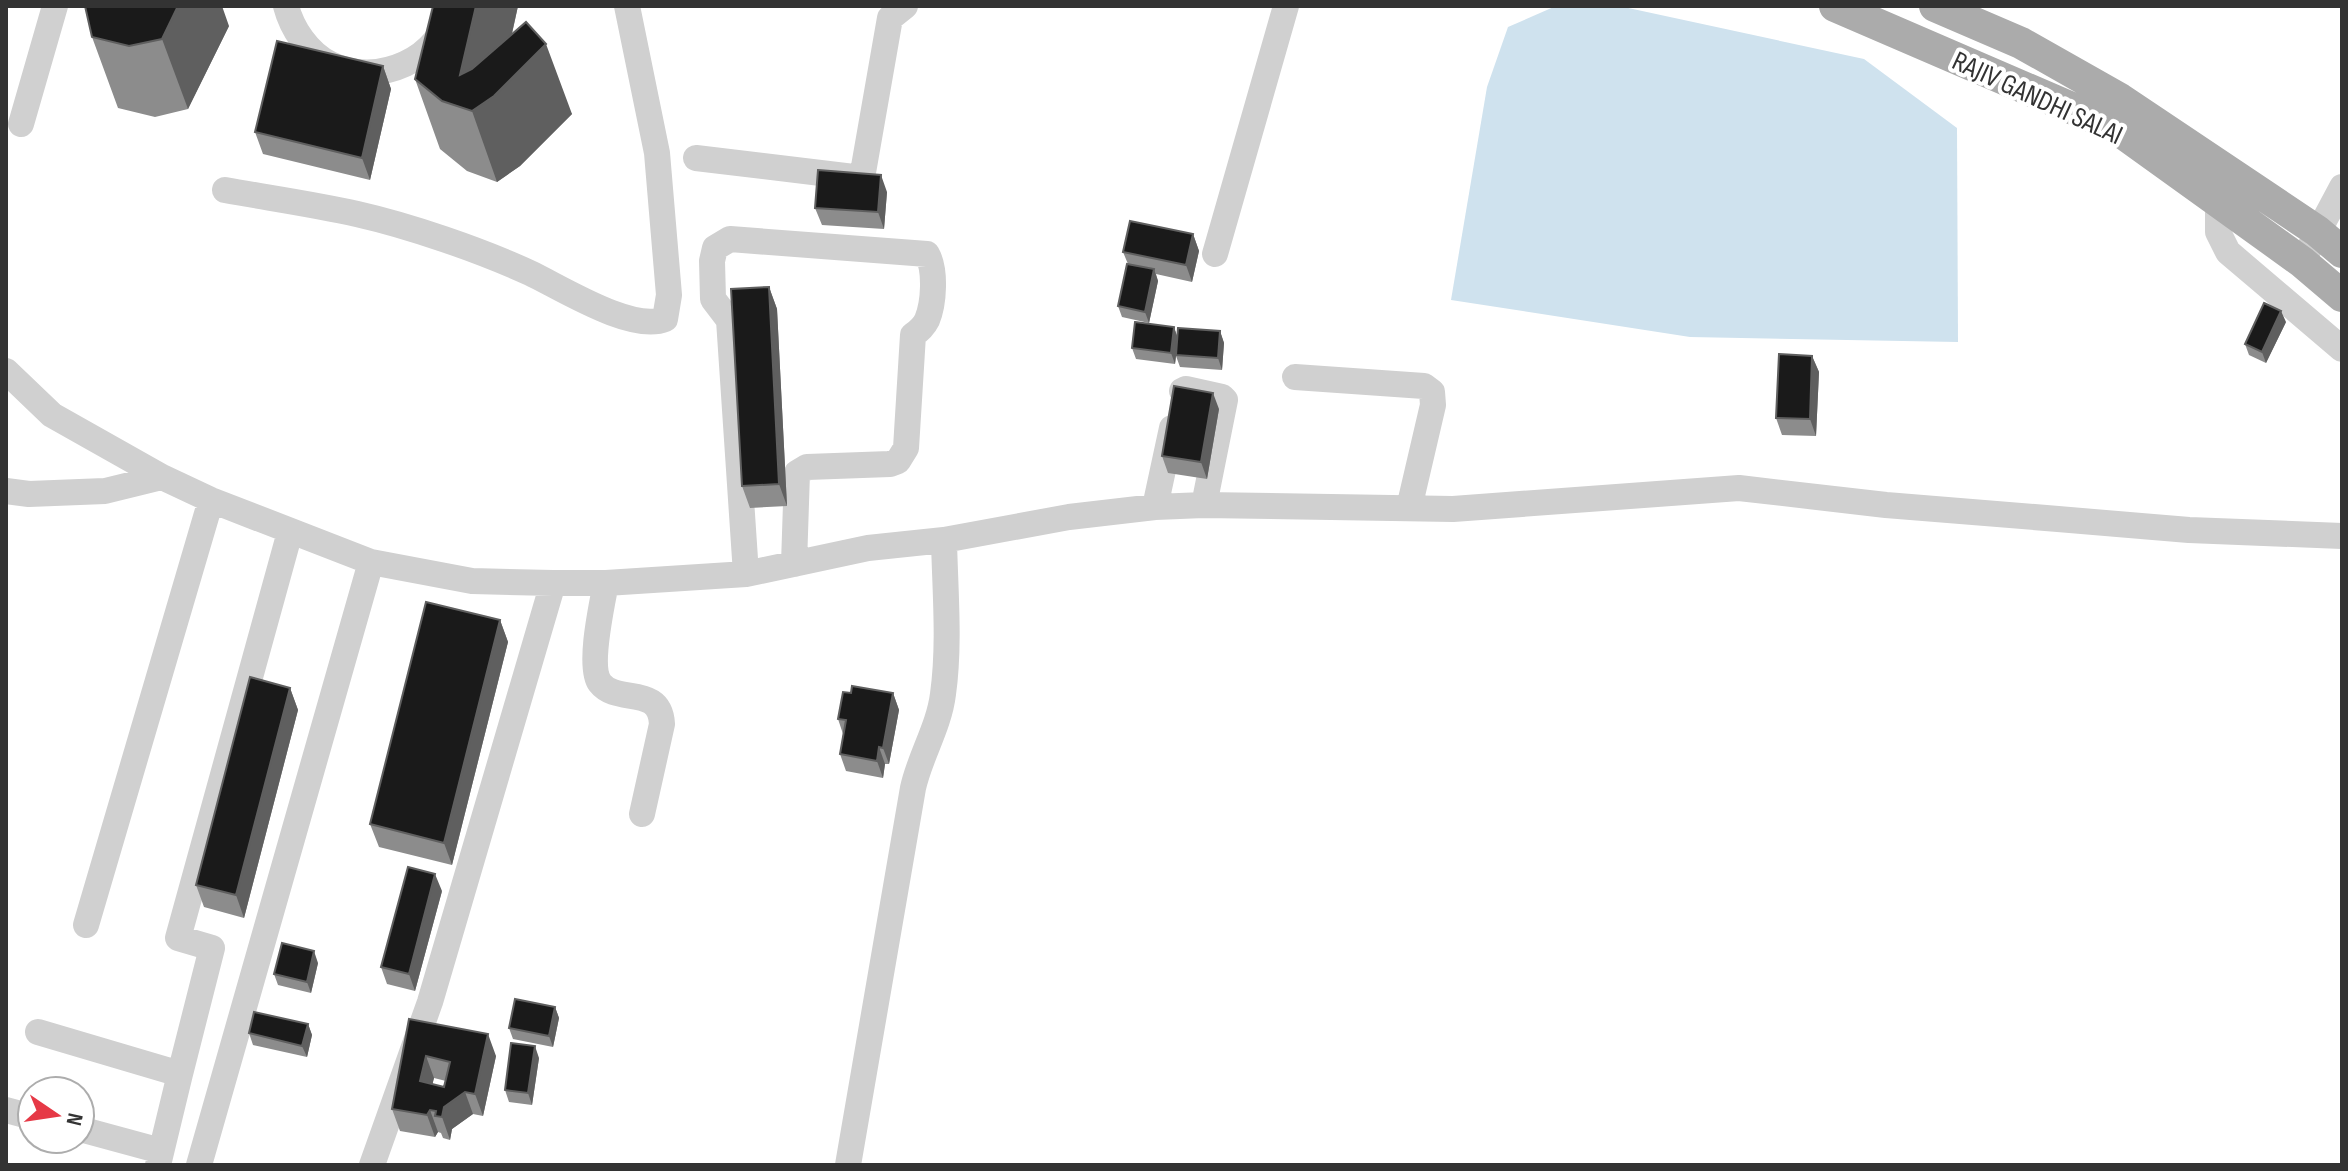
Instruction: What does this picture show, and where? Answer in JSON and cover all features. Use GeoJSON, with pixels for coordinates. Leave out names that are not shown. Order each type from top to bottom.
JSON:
{"type":"FeatureCollection","features":[{"type":"Feature","properties":{"kind":"main road","name":"RAJIV GANDHI SALAI"},"geometry":{"type":"LineString","coordinates":[[1835,6],[2113,126],[2302,262],[2342,296]]}},
{"type":"Feature","properties":{"kind":"main road","name":"RAJIV GANDHI SALAI"},"geometry":{"type":"LineString","coordinates":[[1935,6],[1975,15],[2120,99],[2317,231],[2342,252]]}},
{"type":"Feature","properties":{"kind":"street"},"geometry":{"type":"LineString","coordinates":[[21,124],[55,6]]}},
{"type":"Feature","properties":{"kind":"street"},"geometry":{"type":"LineString","coordinates":[[286,6],[302,41],[329,64],[364,73],[399,68],[430,48],[449,18],[451,6]]}},
{"type":"Feature","properties":{"kind":"street"},"geometry":{"type":"LineString","coordinates":[[225,190],[359,214],[515,267],[610,312],[649,322],[665,319],[669,295],[657,153],[627,6]]}},
{"type":"Feature","properties":{"kind":"street"},"geometry":{"type":"LineString","coordinates":[[696,158],[862,178],[890,18],[905,6]]}},
{"type":"Feature","properties":{"kind":"street"},"geometry":{"type":"LineString","coordinates":[[1215,254],[1286,6]]}},
{"type":"Feature","properties":{"kind":"street"},"geometry":{"type":"LineString","coordinates":[[2302,262],[2342,187]]}},
{"type":"Feature","properties":{"kind":"street"},"geometry":{"type":"LineString","coordinates":[[2218,202],[2218,232],[2228,252],[2342,349]]}},
{"type":"Feature","properties":{"kind":"street"},"geometry":{"type":"LineString","coordinates":[[746,574],[729,320],[713,299],[712,261],[715,248],[730,239],[927,254],[933,264],[930,308],[926,322],[913,335],[907,438],[903,456],[890,464],[807,467],[797,473],[794,564]]}},
{"type":"Feature","properties":{"kind":"street"},"geometry":{"type":"LineString","coordinates":[[6,371],[52,415],[162,477],[211,500],[371,562],[472,581],[606,583],[746,574],[868,548],[944,540],[1069,517],[1155,507],[1453,509],[1739,488],[1886,505],[2087,522],[2342,536]]}},
{"type":"Feature","properties":{"kind":"street"},"geometry":{"type":"LineString","coordinates":[[1295,377],[1424,386],[1432,392],[1433,405],[1409,508]]}},
{"type":"Feature","properties":{"kind":"street"},"geometry":{"type":"LineString","coordinates":[[1155,507],[1179,395],[1186,389],[1225,400],[1204,505]]}},
{"type":"Feature","properties":{"kind":"street"},"geometry":{"type":"LineString","coordinates":[[6,491],[29,494],[105,491],[162,477]]}},
{"type":"Feature","properties":{"kind":"street"},"geometry":{"type":"LineString","coordinates":[[86,925],[211,500]]}},
{"type":"Feature","properties":{"kind":"street"},"geometry":{"type":"LineString","coordinates":[[96,1135],[160,1158],[212,948],[178,938],[290,532]]}},
{"type":"Feature","properties":{"kind":"street"},"geometry":{"type":"LineString","coordinates":[[848,1165],[913,788],[922,755],[939,718],[943,694],[946,656],[944,540]]}},
{"type":"Feature","properties":{"kind":"street"},"geometry":{"type":"LineString","coordinates":[[199,1165],[371,562]]}},
{"type":"Feature","properties":{"kind":"street"},"geometry":{"type":"LineString","coordinates":[[372,1165],[430,1002],[553,583]]}},
{"type":"Feature","properties":{"kind":"street"},"geometry":{"type":"LineString","coordinates":[[606,583],[595,662],[600,683],[651,702],[662,714],[642,814]]}},
{"type":"Feature","properties":{"kind":"street"},"geometry":{"type":"LineString","coordinates":[[38,1032],[180,1074]]}},
{"type":"Feature","properties":{"kind":"water"},"geometry":{"type":"Polygon","coordinates":[[[1556,6],[1619,6],[1864,59],[1957,128],[1958,342],[1690,337],[1451,300],[1487,87],[1508,27],[1556,6]]]}},
{"type":"Feature","properties":{"kind":"building"},"geometry":{"type":"Polygon","coordinates":[[[85,6],[178,6],[162,39],[129,46],[92,37],[85,6]]]}},
{"type":"Feature","properties":{"kind":"building"},"geometry":{"type":"Polygon","coordinates":[[[433,6],[476,6],[460,75],[472,69],[526,22],[546,44],[494,96],[472,111],[442,101],[415,79],[433,6]]]}},
{"type":"Feature","properties":{"kind":"building"},"geometry":{"type":"Polygon","coordinates":[[[277,41],[383,66],[362,158],[255,132],[277,41]]]}},
{"type":"Feature","properties":{"kind":"building"},"geometry":{"type":"Polygon","coordinates":[[[818,170],[881,175],[878,212],[815,208],[818,170]]]}},
{"type":"Feature","properties":{"kind":"building"},"geometry":{"type":"Polygon","coordinates":[[[1130,221],[1193,234],[1186,265],[1123,252],[1130,221]]]}},
{"type":"Feature","properties":{"kind":"building"},"geometry":{"type":"Polygon","coordinates":[[[1127,264],[1154,269],[1145,312],[1118,306],[1127,264]]]}},
{"type":"Feature","properties":{"kind":"building"},"geometry":{"type":"Polygon","coordinates":[[[769,287],[779,484],[742,486],[731,289],[769,287]]]}},
{"type":"Feature","properties":{"kind":"building"},"geometry":{"type":"Polygon","coordinates":[[[2264,303],[2281,311],[2262,352],[2245,344],[2264,303]]]}},
{"type":"Feature","properties":{"kind":"building"},"geometry":{"type":"Polygon","coordinates":[[[1135,322],[1174,327],[1171,353],[1132,348],[1135,322]]]}},
{"type":"Feature","properties":{"kind":"building"},"geometry":{"type":"Polygon","coordinates":[[[1178,328],[1220,331],[1218,358],[1176,355],[1178,328]]]}},
{"type":"Feature","properties":{"kind":"building"},"geometry":{"type":"Polygon","coordinates":[[[1779,354],[1812,356],[1810,419],[1776,418],[1779,354]]]}},
{"type":"Feature","properties":{"kind":"building"},"geometry":{"type":"Polygon","coordinates":[[[1174,386],[1213,393],[1201,462],[1162,456],[1174,386]]]}},
{"type":"Feature","properties":{"kind":"building"},"geometry":{"type":"Polygon","coordinates":[[[426,602],[500,620],[444,843],[370,824],[426,602]]]}},
{"type":"Feature","properties":{"kind":"building"},"geometry":{"type":"Polygon","coordinates":[[[250,677],[290,688],[236,895],[196,885],[250,677]]]}},
{"type":"Feature","properties":{"kind":"building"},"geometry":{"type":"Polygon","coordinates":[[[852,686],[893,693],[883,748],[879,747],[877,761],[840,754],[846,720],[838,719],[843,692],[851,693],[852,686]]]}},
{"type":"Feature","properties":{"kind":"building"},"geometry":{"type":"Polygon","coordinates":[[[408,867],[435,874],[409,974],[381,967],[408,867]]]}},
{"type":"Feature","properties":{"kind":"building"},"geometry":{"type":"Polygon","coordinates":[[[282,943],[314,951],[307,982],[274,974],[282,943]]]}},
{"type":"Feature","properties":{"kind":"building"},"geometry":{"type":"Polygon","coordinates":[[[515,999],[555,1007],[549,1036],[509,1028],[515,999]]]}},
{"type":"Feature","properties":{"kind":"building"},"geometry":{"type":"Polygon","coordinates":[[[254,1012],[308,1024],[302,1046],[249,1033],[254,1012]]]}},
{"type":"Feature","properties":{"kind":"building"},"geometry":{"type":"Polygon","coordinates":[[[409,1019],[488,1034],[475,1094],[465,1092],[444,1107],[442,1117],[435,1116],[436,1111],[430,1110],[427,1115],[392,1109],[409,1019]],[[426,1056],[420,1081],[444,1087],[450,1062],[426,1056]]]}},
{"type":"Feature","properties":{"kind":"building"},"geometry":{"type":"Polygon","coordinates":[[[511,1043],[535,1046],[528,1093],[505,1090],[511,1043]]]}}]}
